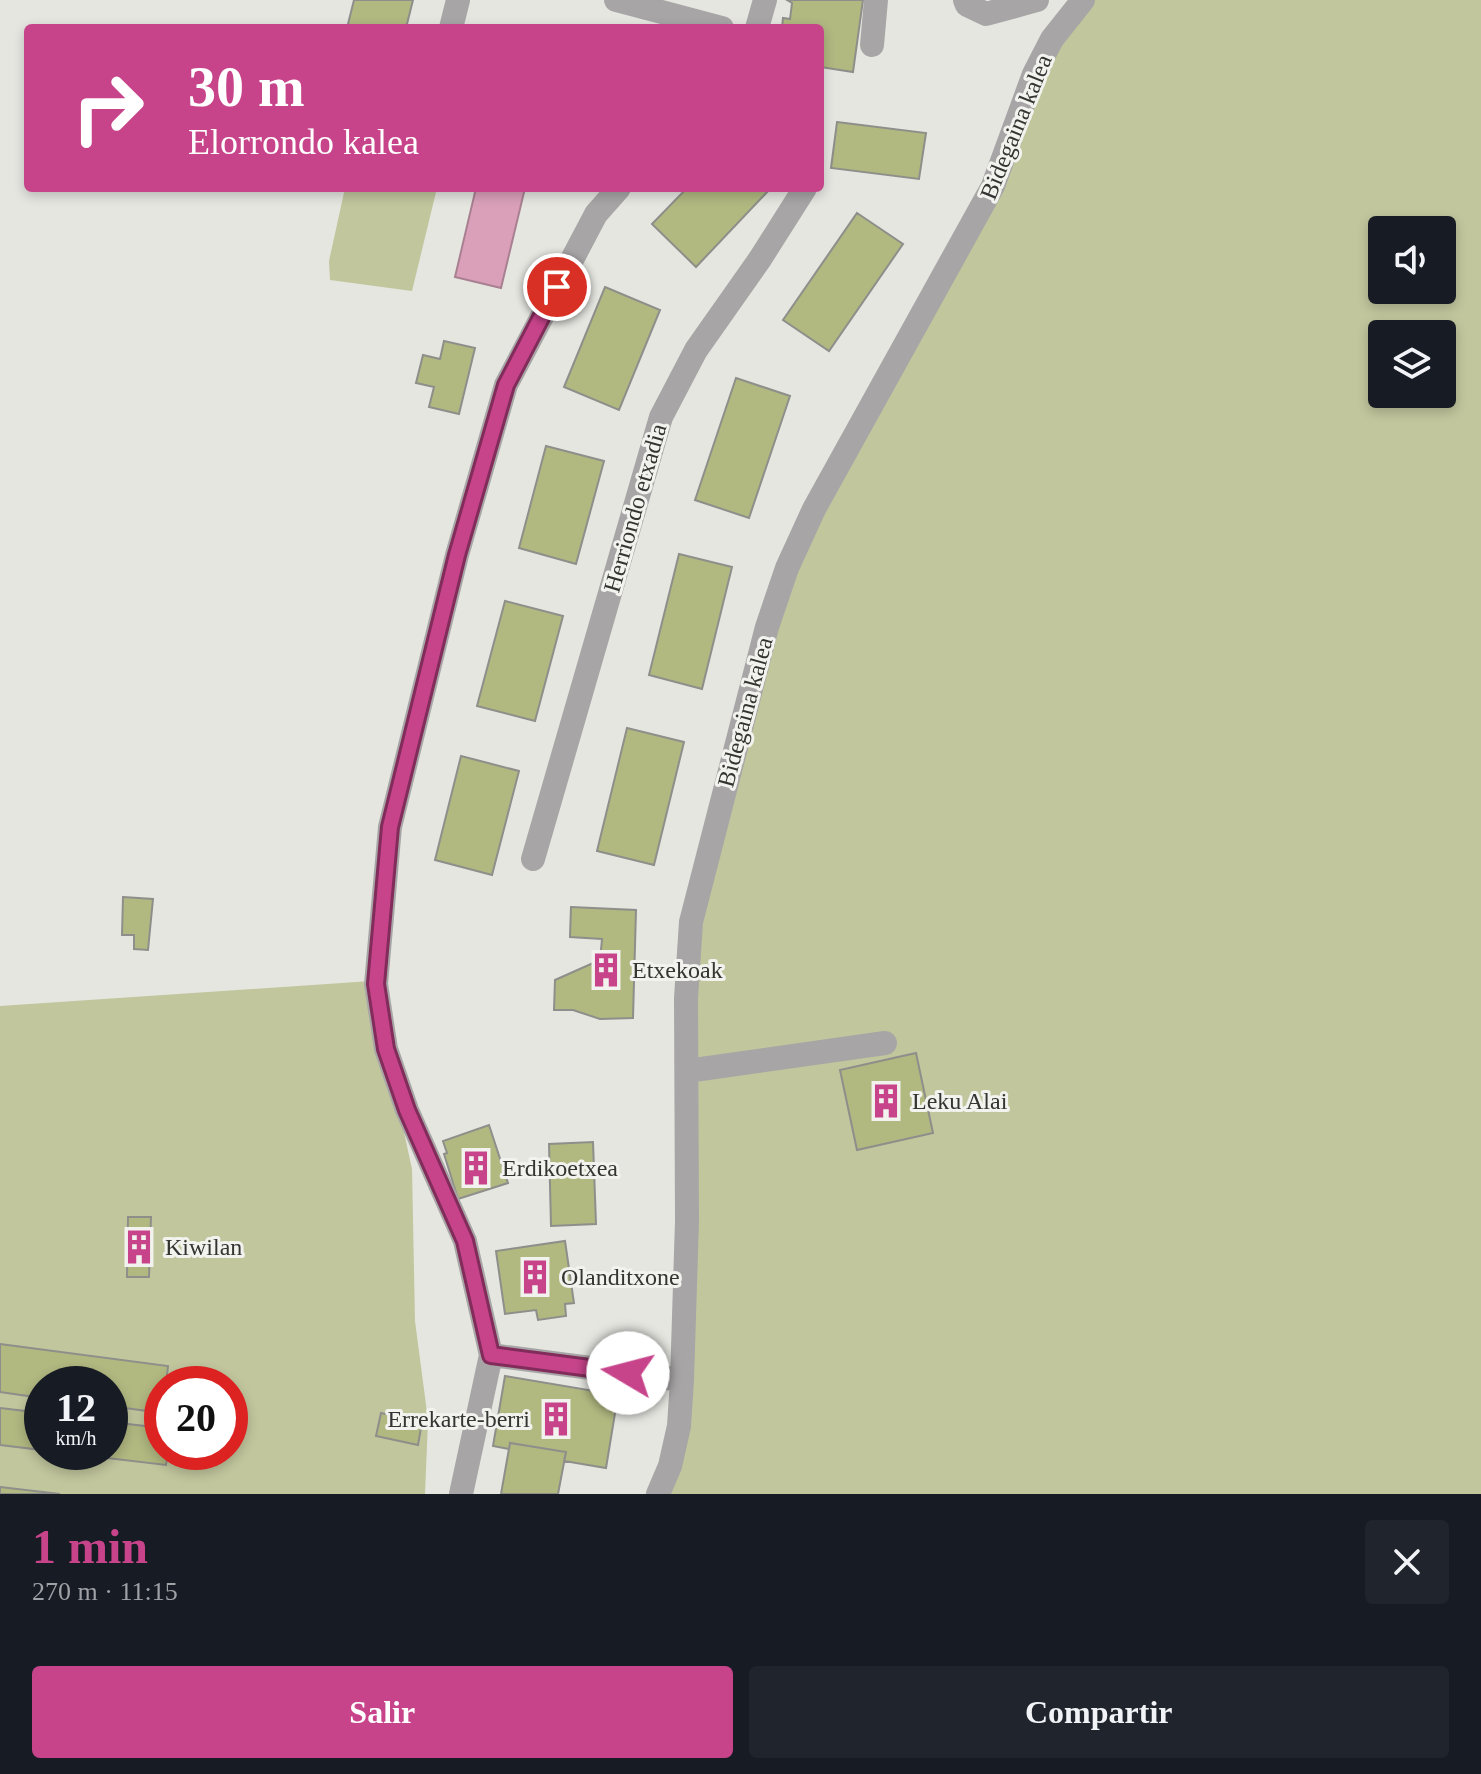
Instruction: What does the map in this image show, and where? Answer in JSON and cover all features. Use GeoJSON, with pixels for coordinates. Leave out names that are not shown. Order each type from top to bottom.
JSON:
{"type":"FeatureCollection","features":[{"type":"Feature","properties":{"kind":"street"},"geometry":{"type":"LineString","coordinates":[[452,24],[458,0]]}},
{"type":"Feature","properties":{"kind":"street"},"geometry":{"type":"LineString","coordinates":[[616,0],[707,24]]}},
{"type":"Feature","properties":{"kind":"street"},"geometry":{"type":"LineString","coordinates":[[758,24],[765,0]]}},
{"type":"Feature","properties":{"kind":"street"},"geometry":{"type":"LineString","coordinates":[[872,45],[876,0]]}},
{"type":"Feature","properties":{"kind":"street"},"geometry":{"type":"LineString","coordinates":[[965,0],[967,5],[986,14],[1037,0]]}},
{"type":"Feature","properties":{"kind":"street","name":"Bidegaina kalea"},"geometry":{"type":"LineString","coordinates":[[658,1494],[670,1466],[676,1439],[682,1380],[687,1221],[686,998],[691,922],[767,627],[787,568],[814,509],[993,186],[1034,74],[1075,3]]}},
{"type":"Feature","properties":{"kind":"street"},"geometry":{"type":"LineString","coordinates":[[461,1494],[491,1355],[465,1241],[407,1110],[386,1049],[376,984],[390,827],[457,555],[506,385],[596,214],[615,192]]}},
{"type":"Feature","properties":{"kind":"street","name":"Herriondo etxadia"},"geometry":{"type":"LineString","coordinates":[[533,859],[661,417],[696,350],[802,192]]}},
{"type":"Feature","properties":{"kind":"street"},"geometry":{"type":"LineString","coordinates":[[687,1071],[885,1043]]}},
{"type":"Feature","properties":{"kind":"street"},"geometry":{"type":"LineString","coordinates":[[491,1355],[682,1380]]}},
{"type":"Feature","properties":{"kind":"green space"},"geometry":{"type":"Polygon","coordinates":[[[1092,0],[1481,0],[1481,1494],[658,1494],[670,1466],[691,922],[814,509],[973,226],[1034,74],[1092,0]]]}},
{"type":"Feature","properties":{"kind":"green space"},"geometry":{"type":"Polygon","coordinates":[[[344,192],[436,192],[412,291],[330,280],[329,261],[344,192]]]}},
{"type":"Feature","properties":{"kind":"green space"},"geometry":{"type":"Polygon","coordinates":[[[371,981],[412,1169],[415,1321],[428,1420],[425,1494],[0,1494],[0,1006],[371,981]]]}},
{"type":"Feature","properties":{"kind":"shaded area"},"geometry":{"type":"Polygon","coordinates":[[[475,192],[524,192],[501,288],[455,277],[475,192]]]}},
{"type":"Feature","properties":{"kind":"building"},"geometry":{"type":"Polygon","coordinates":[[[354,0],[413,0],[407,24],[348,24],[354,0]]]}},
{"type":"Feature","properties":{"kind":"building"},"geometry":{"type":"Polygon","coordinates":[[[787,0],[863,0],[853,72],[824,68],[824,24],[782,24],[783,18],[790,19],[792,3],[787,0]]]}},
{"type":"Feature","properties":{"kind":"building"},"geometry":{"type":"Polygon","coordinates":[[[837,122],[926,133],[919,179],[831,168],[837,122]]]}},
{"type":"Feature","properties":{"kind":"building"},"geometry":{"type":"Polygon","coordinates":[[[683,192],[767,192],[696,267],[652,224],[683,192]]]}},
{"type":"Feature","properties":{"kind":"building"},"geometry":{"type":"Polygon","coordinates":[[[857,213],[903,244],[829,351],[783,320],[857,213]]]}},
{"type":"Feature","properties":{"kind":"building"},"geometry":{"type":"Polygon","coordinates":[[[605,287],[660,310],[619,410],[564,387],[605,287]]]}},
{"type":"Feature","properties":{"kind":"building"},"geometry":{"type":"Polygon","coordinates":[[[444,341],[475,348],[459,414],[429,407],[434,387],[416,383],[423,355],[440,359],[444,341]]]}},
{"type":"Feature","properties":{"kind":"building"},"geometry":{"type":"Polygon","coordinates":[[[736,378],[790,396],[749,518],[695,500],[736,378]]]}},
{"type":"Feature","properties":{"kind":"building"},"geometry":{"type":"Polygon","coordinates":[[[546,446],[604,461],[576,564],[519,548],[546,446]]]}},
{"type":"Feature","properties":{"kind":"building"},"geometry":{"type":"Polygon","coordinates":[[[679,554],[732,567],[702,689],[649,675],[679,554]]]}},
{"type":"Feature","properties":{"kind":"building"},"geometry":{"type":"Polygon","coordinates":[[[505,601],[563,616],[535,721],[477,706],[505,601]]]}},
{"type":"Feature","properties":{"kind":"building"},"geometry":{"type":"Polygon","coordinates":[[[627,728],[684,742],[654,865],[597,851],[627,728]]]}},
{"type":"Feature","properties":{"kind":"building"},"geometry":{"type":"Polygon","coordinates":[[[461,756],[519,771],[492,875],[435,860],[461,756]]]}},
{"type":"Feature","properties":{"kind":"building"},"geometry":{"type":"Polygon","coordinates":[[[123,897],[153,899],[148,950],[134,949],[134,935],[122,935],[123,897]]]}},
{"type":"Feature","properties":{"kind":"building","name":"Etxekoak"},"geometry":{"type":"Polygon","coordinates":[[[571,907],[636,910],[633,1018],[600,1019],[573,1010],[554,1010],[555,980],[600,960],[602,939],[570,937],[571,907]]]}},
{"type":"Feature","properties":{"kind":"building","name":"Leku Alai"},"geometry":{"type":"Polygon","coordinates":[[[916,1053],[933,1133],[857,1150],[840,1070],[916,1053]]]}},
{"type":"Feature","properties":{"kind":"building","name":"Erdikoetxea"},"geometry":{"type":"Polygon","coordinates":[[[489,1125],[508,1183],[458,1199],[443,1141],[489,1125]]]}},
{"type":"Feature","properties":{"kind":"building"},"geometry":{"type":"Polygon","coordinates":[[[593,1142],[596,1224],[551,1226],[549,1144],[593,1142]]]}},
{"type":"Feature","properties":{"kind":"building","name":"Kiwilan"},"geometry":{"type":"Polygon","coordinates":[[[128,1217],[151,1217],[149,1277],[127,1277],[128,1217]]]}},
{"type":"Feature","properties":{"kind":"building","name":"Olanditxone"},"geometry":{"type":"Polygon","coordinates":[[[565,1241],[574,1303],[565,1304],[566,1316],[538,1320],[536,1310],[505,1314],[496,1251],[565,1241]]]}},
{"type":"Feature","properties":{"kind":"building"},"geometry":{"type":"Polygon","coordinates":[[[0,1344],[168,1366],[144,1366],[144,1411],[128,1408],[128,1366],[24,1366],[24,1395],[0,1392],[0,1344]]]}},
{"type":"Feature","properties":{"kind":"building","name":"Errekarte-berri"},"geometry":{"type":"Polygon","coordinates":[[[505,1376],[618,1395],[606,1468],[564,1461],[566,1452],[510,1443],[509,1449],[493,1446],[505,1376]]]}},
{"type":"Feature","properties":{"kind":"building"},"geometry":{"type":"Polygon","coordinates":[[[0,1408],[24,1411],[24,1448],[0,1445],[0,1408]]]}},
{"type":"Feature","properties":{"kind":"building"},"geometry":{"type":"Polygon","coordinates":[[[381,1413],[422,1422],[418,1445],[376,1436],[381,1413]]]}},
{"type":"Feature","properties":{"kind":"building"},"geometry":{"type":"Polygon","coordinates":[[[128,1424],[144,1426],[144,1462],[128,1461],[128,1424]]]}},
{"type":"Feature","properties":{"kind":"building"},"geometry":{"type":"Polygon","coordinates":[[[510,1443],[566,1452],[558,1494],[501,1494],[510,1443]]]}},
{"type":"Feature","properties":{"kind":"building"},"geometry":{"type":"Polygon","coordinates":[[[0,1487],[60,1494],[0,1494],[0,1487]]]}},
{"type":"Feature","properties":{"kind":"place","name":"Etxekoak"},"geometry":{"type":"Point","coordinates":[606,970]}},
{"type":"Feature","properties":{"kind":"place","name":"Leku Alai"},"geometry":{"type":"Point","coordinates":[886,1101]}},
{"type":"Feature","properties":{"kind":"place","name":"Erdikoetxea"},"geometry":{"type":"Point","coordinates":[476,1168]}},
{"type":"Feature","properties":{"kind":"place","name":"Kiwilan"},"geometry":{"type":"Point","coordinates":[139,1247]}},
{"type":"Feature","properties":{"kind":"place","name":"Olanditxone"},"geometry":{"type":"Point","coordinates":[535,1277]}},
{"type":"Feature","properties":{"kind":"place","name":"Errekarte-berri"},"geometry":{"type":"Point","coordinates":[556,1419]}},
{"type":"Feature","properties":{"kind":"route"},"geometry":{"type":"LineString","coordinates":[[557,287],[506,385],[457,555],[390,827],[376,984],[386,1049],[407,1110],[465,1241],[491,1355],[628,1373]]}}]}
